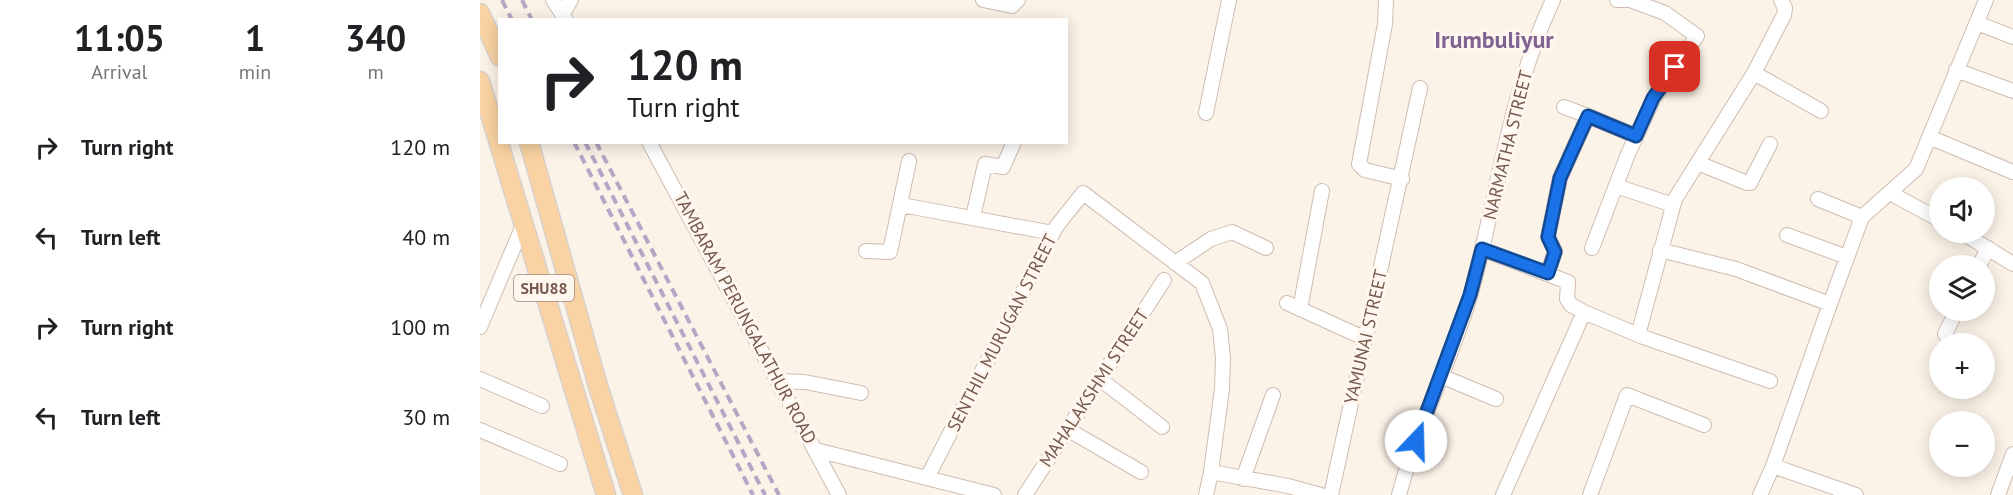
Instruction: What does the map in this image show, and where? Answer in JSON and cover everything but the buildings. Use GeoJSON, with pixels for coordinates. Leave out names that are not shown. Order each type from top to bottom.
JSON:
{"type":"FeatureCollection","features":[{"type":"Feature","properties":{"kind":"main road"},"geometry":{"type":"LineString","coordinates":[[480,13],[498,53]]}},
{"type":"Feature","properties":{"kind":"main road","name":"SHU88"},"geometry":{"type":"LineString","coordinates":[[480,82],[498,139]]}},
{"type":"Feature","properties":{"kind":"main road","name":"SHU88"},"geometry":{"type":"LineString","coordinates":[[500,144],[606,495]]}},
{"type":"Feature","properties":{"kind":"main road","name":"SHU88"},"geometry":{"type":"LineString","coordinates":[[530,144],[598,386],[633,495]]}},
{"type":"Feature","properties":{"kind":"main road"},"geometry":{"type":"LineString","coordinates":[[510,177],[537,166]]}},
{"type":"Feature","properties":{"kind":"street"},"geometry":{"type":"LineString","coordinates":[[553,0],[564,17]]}},
{"type":"Feature","properties":{"kind":"street"},"geometry":{"type":"LineString","coordinates":[[564,17],[571,0]]}},
{"type":"Feature","properties":{"kind":"street"},"geometry":{"type":"LineString","coordinates":[[983,0],[1012,6],[1018,0]]}},
{"type":"Feature","properties":{"kind":"street"},"geometry":{"type":"LineString","coordinates":[[1206,113],[1229,0]]}},
{"type":"Feature","properties":{"kind":"street"},"geometry":{"type":"LineString","coordinates":[[1386,0],[1385,24],[1359,164],[1365,170],[1402,179]]}},
{"type":"Feature","properties":{"kind":"street","name":"NARMATHA STREET"},"geometry":{"type":"LineString","coordinates":[[1399,495],[1407,462],[1470,295],[1485,243],[1516,98],[1539,29],[1553,0]]}},
{"type":"Feature","properties":{"kind":"street"},"geometry":{"type":"LineString","coordinates":[[1592,248],[1653,98],[1697,36],[1665,13],[1630,0],[1617,0]]}},
{"type":"Feature","properties":{"kind":"street"},"geometry":{"type":"LineString","coordinates":[[1638,335],[1673,205],[1754,73],[1784,15],[1785,8],[1781,0]]}},
{"type":"Feature","properties":{"kind":"street"},"geometry":{"type":"LineString","coordinates":[[1760,495],[1773,466],[1863,217],[1916,169],[1986,0]]}},
{"type":"Feature","properties":{"kind":"street"},"geometry":{"type":"LineString","coordinates":[[1977,23],[2013,37]]}},
{"type":"Feature","properties":{"kind":"street"},"geometry":{"type":"LineString","coordinates":[[1956,70],[2013,91]]}},
{"type":"Feature","properties":{"kind":"street"},"geometry":{"type":"LineString","coordinates":[[1754,73],[1821,111]]}},
{"type":"Feature","properties":{"kind":"street","name":"YAMUNAI STREET"},"geometry":{"type":"LineString","coordinates":[[1330,495],[1402,179],[1420,88]]}},
{"type":"Feature","properties":{"kind":"street"},"geometry":{"type":"LineString","coordinates":[[1564,107],[1636,136]]}},
{"type":"Feature","properties":{"kind":"street"},"geometry":{"type":"LineString","coordinates":[[1548,273],[1555,252],[1548,237],[1560,178],[1588,116]]}},
{"type":"Feature","properties":{"kind":"street"},"geometry":{"type":"LineString","coordinates":[[1929,137],[2013,172]]}},
{"type":"Feature","properties":{"kind":"street","name":"TAMBARAM PERUNGALATHUR ROAD"},"geometry":{"type":"LineString","coordinates":[[650,144],[839,495]]}},
{"type":"Feature","properties":{"kind":"street"},"geometry":{"type":"LineString","coordinates":[[973,217],[985,164],[1003,167],[1013,144]]}},
{"type":"Feature","properties":{"kind":"street"},"geometry":{"type":"LineString","coordinates":[[1698,164],[1750,183],[1770,144]]}},
{"type":"Feature","properties":{"kind":"street"},"geometry":{"type":"LineString","coordinates":[[866,250],[890,252],[909,161]]}},
{"type":"Feature","properties":{"kind":"street"},"geometry":{"type":"LineString","coordinates":[[1616,186],[1673,205]]}},
{"type":"Feature","properties":{"kind":"street"},"geometry":{"type":"LineString","coordinates":[[1322,191],[1293,306],[1366,339]]}},
{"type":"Feature","properties":{"kind":"street","name":"SENTHIL MURUGAN STREET"},"geometry":{"type":"LineString","coordinates":[[935,485],[1053,233],[1083,193],[1175,263]]}},
{"type":"Feature","properties":{"kind":"street"},"geometry":{"type":"LineString","coordinates":[[1890,193],[1929,214]]}},
{"type":"Feature","properties":{"kind":"street"},"geometry":{"type":"LineString","coordinates":[[1818,199],[1863,217]]}},
{"type":"Feature","properties":{"kind":"street"},"geometry":{"type":"LineString","coordinates":[[899,209],[907,206],[1053,233]]}},
{"type":"Feature","properties":{"kind":"street"},"geometry":{"type":"LineString","coordinates":[[480,327],[524,223]]}},
{"type":"Feature","properties":{"kind":"street"},"geometry":{"type":"LineString","coordinates":[[1206,495],[1222,389],[1223,358],[1220,329],[1202,283],[1175,263],[1211,239],[1232,232],[1266,248]]}},
{"type":"Feature","properties":{"kind":"street"},"geometry":{"type":"LineString","coordinates":[[1787,235],[1847,257]]}},
{"type":"Feature","properties":{"kind":"street"},"geometry":{"type":"LineString","coordinates":[[1980,243],[2013,264]]}},
{"type":"Feature","properties":{"kind":"street"},"geometry":{"type":"LineString","coordinates":[[1984,255],[1988,248]]}},
{"type":"Feature","properties":{"kind":"street"},"geometry":{"type":"LineString","coordinates":[[1482,249],[1568,282],[1567,299],[1571,305],[1584,312],[1638,335],[1770,381]]}},
{"type":"Feature","properties":{"kind":"street"},"geometry":{"type":"LineString","coordinates":[[1660,250],[1736,269],[1830,304]]}},
{"type":"Feature","properties":{"kind":"street","name":"MAHALAKSHMI STREET"},"geometry":{"type":"LineString","coordinates":[[1025,495],[1164,280]]}},
{"type":"Feature","properties":{"kind":"street"},"geometry":{"type":"LineString","coordinates":[[1503,495],[1584,312]]}},
{"type":"Feature","properties":{"kind":"street"},"geometry":{"type":"LineString","coordinates":[[1441,376],[1496,399]]}},
{"type":"Feature","properties":{"kind":"street"},"geometry":{"type":"LineString","coordinates":[[480,379],[542,406]]}},
{"type":"Feature","properties":{"kind":"street"},"geometry":{"type":"LineString","coordinates":[[1100,379],[1162,427]]}},
{"type":"Feature","properties":{"kind":"street"},"geometry":{"type":"LineString","coordinates":[[779,381],[805,382],[861,393]]}},
{"type":"Feature","properties":{"kind":"street"},"geometry":{"type":"LineString","coordinates":[[1243,479],[1273,395]]}},
{"type":"Feature","properties":{"kind":"street"},"geometry":{"type":"LineString","coordinates":[[1590,495],[1627,395],[1704,425]]}},
{"type":"Feature","properties":{"kind":"street"},"geometry":{"type":"LineString","coordinates":[[1067,429],[1141,472]]}},
{"type":"Feature","properties":{"kind":"street"},"geometry":{"type":"LineString","coordinates":[[480,430],[560,464]]}},
{"type":"Feature","properties":{"kind":"street"},"geometry":{"type":"LineString","coordinates":[[816,450],[935,485],[994,495]]}},
{"type":"Feature","properties":{"kind":"street"},"geometry":{"type":"LineString","coordinates":[[1998,495],[2013,454]]}},
{"type":"Feature","properties":{"kind":"street"},"geometry":{"type":"LineString","coordinates":[[1773,466],[1856,495]]}},
{"type":"Feature","properties":{"kind":"street"},"geometry":{"type":"LineString","coordinates":[[1211,472],[1287,491],[1321,495]]}},
{"type":"Feature","properties":{"kind":"railway"},"geometry":{"type":"LineString","coordinates":[[502,0],[511,18]]}},
{"type":"Feature","properties":{"kind":"railway"},"geometry":{"type":"LineString","coordinates":[[522,0],[531,18]]}},
{"type":"Feature","properties":{"kind":"railway"},"geometry":{"type":"LineString","coordinates":[[575,144],[753,495]]}},
{"type":"Feature","properties":{"kind":"railway"},"geometry":{"type":"LineString","coordinates":[[586,144],[765,495]]}},
{"type":"Feature","properties":{"kind":"railway"},"geometry":{"type":"LineString","coordinates":[[597,144],[779,495]]}},
{"type":"Feature","properties":{"kind":"district","name":"Irumbuliyur"},"geometry":{"type":"Point","coordinates":[1494,40]}},
{"type":"Feature","properties":{"kind":"route"},"geometry":{"type":"LineString","coordinates":[[1416,441],[1470,295],[1482,249],[1548,273],[1555,252],[1548,237],[1560,178],[1588,116],[1636,136],[1653,98],[1675,67]]}}]}
